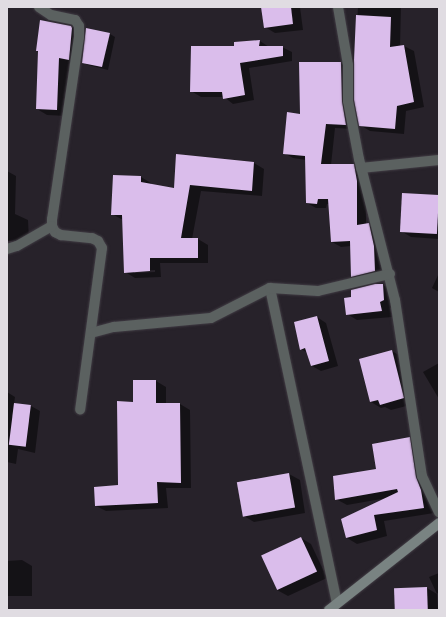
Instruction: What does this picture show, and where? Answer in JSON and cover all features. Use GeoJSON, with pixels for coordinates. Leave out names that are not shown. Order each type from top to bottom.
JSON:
{"type":"FeatureCollection","features":[{"type":"Feature","properties":{"kind":"main road"},"geometry":{"type":"LineString","coordinates":[[329,610],[439,523]]}},
{"type":"Feature","properties":{"kind":"street"},"geometry":{"type":"LineString","coordinates":[[40,7],[44,12],[51,15],[75,20],[79,26],[52,226],[55,232],[61,235],[92,238],[98,241],[102,248],[80,410]]}},
{"type":"Feature","properties":{"kind":"street"},"geometry":{"type":"LineString","coordinates":[[338,7],[348,65],[348,102],[361,168],[390,274],[422,476],[439,512]]}},
{"type":"Feature","properties":{"kind":"street"},"geometry":{"type":"LineString","coordinates":[[361,168],[439,160]]}},
{"type":"Feature","properties":{"kind":"street"},"geometry":{"type":"LineString","coordinates":[[7,249],[17,246],[52,226]]}},
{"type":"Feature","properties":{"kind":"street"},"geometry":{"type":"LineString","coordinates":[[91,332],[114,327],[211,318],[270,288],[318,292],[390,274]]}},
{"type":"Feature","properties":{"kind":"street"},"geometry":{"type":"LineString","coordinates":[[270,288],[338,602]]}},
{"type":"Feature","properties":{"kind":"building"},"geometry":{"type":"Polygon","coordinates":[[[261,7],[291,7],[293,24],[264,28],[261,7]]]}},
{"type":"Feature","properties":{"kind":"building"},"geometry":{"type":"Polygon","coordinates":[[[356,15],[391,17],[390,47],[404,45],[414,102],[397,106],[395,129],[359,126],[354,100],[356,15]]]}},
{"type":"Feature","properties":{"kind":"building"},"geometry":{"type":"Polygon","coordinates":[[[40,20],[71,26],[72,28],[69,60],[59,58],[57,110],[36,109],[38,51],[36,51],[40,20]]]}},
{"type":"Feature","properties":{"kind":"building"},"geometry":{"type":"Polygon","coordinates":[[[86,28],[110,33],[102,67],[82,63],[86,28]]]}},
{"type":"Feature","properties":{"kind":"building"},"geometry":{"type":"Polygon","coordinates":[[[260,40],[259,46],[283,46],[283,56],[240,63],[245,95],[223,99],[222,92],[190,92],[191,46],[234,46],[234,42],[260,40]]]}},
{"type":"Feature","properties":{"kind":"building"},"geometry":{"type":"Polygon","coordinates":[[[299,62],[341,62],[342,101],[346,125],[326,124],[321,164],[354,164],[357,181],[357,225],[369,223],[374,246],[375,271],[351,277],[350,241],[331,242],[328,199],[318,199],[317,204],[306,203],[305,156],[283,154],[287,112],[300,114],[299,62]]]}},
{"type":"Feature","properties":{"kind":"building"},"geometry":{"type":"Polygon","coordinates":[[[176,154],[254,162],[252,191],[190,185],[181,238],[198,238],[198,258],[150,258],[150,271],[124,273],[122,215],[111,215],[113,175],[141,176],[141,182],[174,188],[176,154]]]}},
{"type":"Feature","properties":{"kind":"building"},"geometry":{"type":"Polygon","coordinates":[[[402,193],[439,195],[437,234],[400,232],[402,193]]]}},
{"type":"Feature","properties":{"kind":"building"},"geometry":{"type":"Polygon","coordinates":[[[375,284],[383,284],[384,300],[380,302],[382,311],[346,315],[344,298],[351,297],[351,290],[375,284]]]}},
{"type":"Feature","properties":{"kind":"building"},"geometry":{"type":"Polygon","coordinates":[[[317,316],[329,361],[311,366],[305,348],[300,350],[294,322],[317,316]]]}},
{"type":"Feature","properties":{"kind":"building"},"geometry":{"type":"Polygon","coordinates":[[[392,350],[404,398],[380,405],[378,400],[370,402],[359,359],[392,350]]]}},
{"type":"Feature","properties":{"kind":"building"},"geometry":{"type":"Polygon","coordinates":[[[133,380],[156,380],[156,403],[180,403],[181,483],[157,482],[158,503],[95,506],[94,487],[118,485],[117,401],[133,402],[133,380]]]}},
{"type":"Feature","properties":{"kind":"building"},"geometry":{"type":"Polygon","coordinates":[[[14,403],[31,405],[26,447],[9,445],[14,403]]]}},
{"type":"Feature","properties":{"kind":"building"},"geometry":{"type":"Polygon","coordinates":[[[410,437],[416,477],[421,490],[424,508],[374,515],[377,530],[346,538],[341,519],[398,492],[397,489],[335,500],[333,476],[376,469],[372,444],[410,437]]]}},
{"type":"Feature","properties":{"kind":"building"},"geometry":{"type":"Polygon","coordinates":[[[289,473],[295,507],[243,517],[237,482],[289,473]]]}},
{"type":"Feature","properties":{"kind":"building"},"geometry":{"type":"Polygon","coordinates":[[[301,537],[317,571],[277,590],[261,556],[301,537]]]}},
{"type":"Feature","properties":{"kind":"building"},"geometry":{"type":"Polygon","coordinates":[[[427,587],[428,610],[395,610],[394,588],[427,587]]]}}]}
